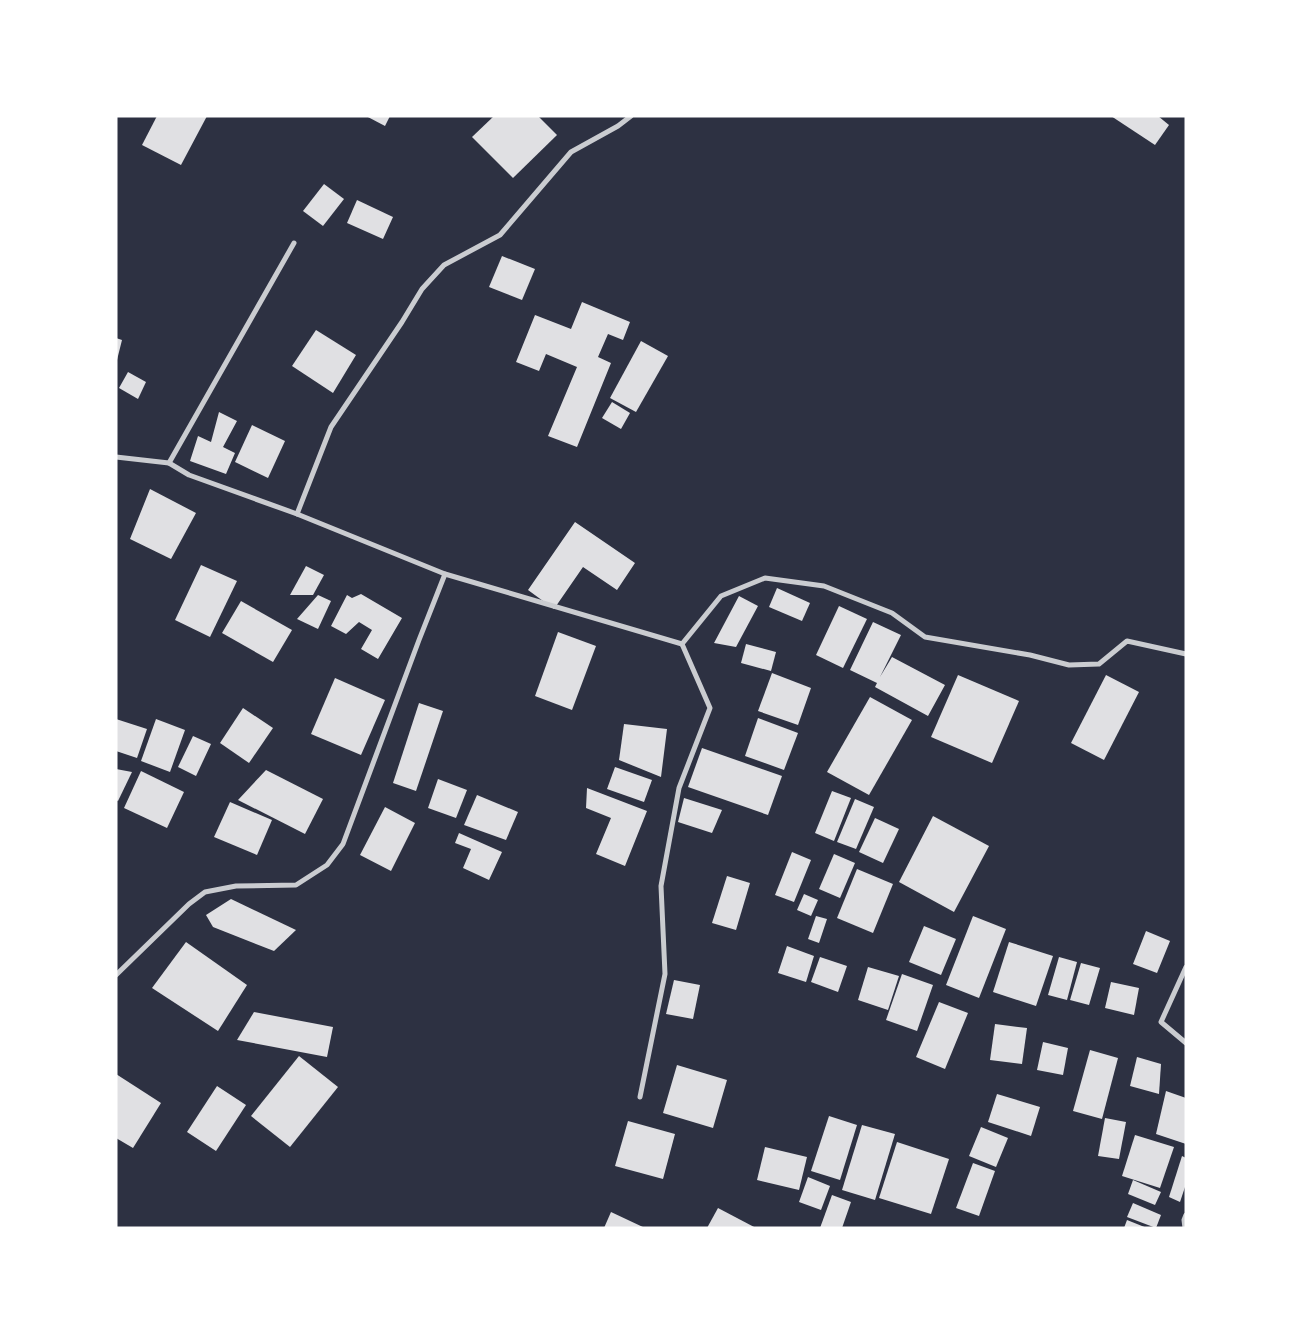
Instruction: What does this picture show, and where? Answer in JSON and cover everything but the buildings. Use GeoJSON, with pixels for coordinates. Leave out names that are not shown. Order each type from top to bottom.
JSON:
{"type":"FeatureCollection","features":[{"type":"Feature","properties":{"kind":"street"},"geometry":{"type":"LineString","coordinates":[[297,514],[331,427],[422,289],[444,265],[500,235],[571,152],[618,126],[631,116]]}},
{"type":"Feature","properties":{"kind":"street"},"geometry":{"type":"LineString","coordinates":[[169,462],[294,243]]}},
{"type":"Feature","properties":{"kind":"street"},"geometry":{"type":"LineString","coordinates":[[116,457],[169,462],[189,476],[297,514],[445,574],[682,644],[710,708],[679,788],[661,886],[665,974],[640,1097]]}},
{"type":"Feature","properties":{"kind":"street"},"geometry":{"type":"LineString","coordinates":[[116,975],[189,904],[205,892],[236,886],[296,885],[327,865],[343,844],[445,574]]}},
{"type":"Feature","properties":{"kind":"street"},"geometry":{"type":"LineString","coordinates":[[682,644],[721,596],[765,578],[824,586],[892,613],[925,637],[1030,655],[1069,665],[1098,664],[1127,641],[1186,654]]}},
{"type":"Feature","properties":{"kind":"street"},"geometry":{"type":"LineString","coordinates":[[1186,967],[1161,1022],[1186,1042]]}},
{"type":"Feature","properties":{"kind":"street"},"geometry":{"type":"LineString","coordinates":[[1185,1228],[1186,1215]]}}]}
